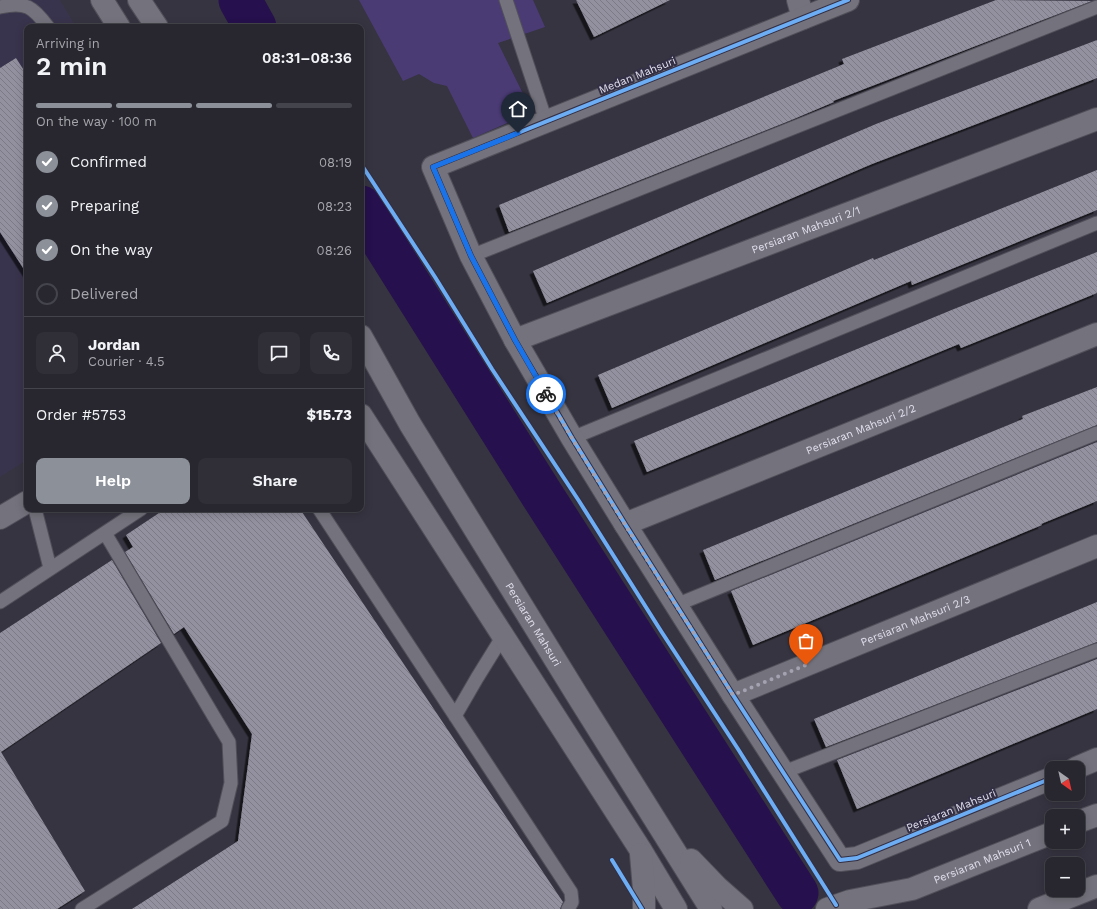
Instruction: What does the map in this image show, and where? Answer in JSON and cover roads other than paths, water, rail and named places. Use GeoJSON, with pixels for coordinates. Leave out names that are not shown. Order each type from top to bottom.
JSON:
{"type":"FeatureCollection","features":[{"type":"Feature","properties":{"kind":"street"},"geometry":{"type":"LineString","coordinates":[[102,0],[117,24]]}},
{"type":"Feature","properties":{"kind":"street"},"geometry":{"type":"LineString","coordinates":[[139,0],[155,24]]}},
{"type":"Feature","properties":{"kind":"street","name":"Medan Mahsuri"},"geometry":{"type":"LineString","coordinates":[[471,256],[433,167],[546,121],[801,9],[848,0]]}},
{"type":"Feature","properties":{"kind":"street","name":"Persiaran Mahsuri 2/1"},"geometry":{"type":"LineString","coordinates":[[515,340],[1097,118]]}},
{"type":"Feature","properties":{"kind":"street"},"geometry":{"type":"LineString","coordinates":[[471,256],[515,340],[572,438],[733,695],[784,772]]}},
{"type":"Feature","properties":{"kind":"street","name":"Persiaran Mahsuri 2/2"},"geometry":{"type":"LineString","coordinates":[[625,524],[1097,334]]}},
{"type":"Feature","properties":{"kind":"street","name":"Persiaran Mahsuri"},"geometry":{"type":"LineString","coordinates":[[364,341],[410,424],[711,909]]}},
{"type":"Feature","properties":{"kind":"street"},"geometry":{"type":"LineString","coordinates":[[364,367],[392,390]]}},
{"type":"Feature","properties":{"kind":"street"},"geometry":{"type":"LineString","coordinates":[[364,420],[640,849],[676,909]]}},
{"type":"Feature","properties":{"kind":"street"},"geometry":{"type":"LineString","coordinates":[[0,518],[24,504]]}},
{"type":"Feature","properties":{"kind":"street","name":"Persiaran Mahsuri 2/3"},"geometry":{"type":"LineString","coordinates":[[733,695],[1097,546]]}},
{"type":"Feature","properties":{"kind":"street"},"geometry":{"type":"LineString","coordinates":[[1085,764],[1097,759]]}},
{"type":"Feature","properties":{"kind":"street","name":"Persiaran Mahsuri"},"geometry":{"type":"LineString","coordinates":[[784,772],[840,860],[857,858],[1045,781]]}},
{"type":"Feature","properties":{"kind":"street"},"geometry":{"type":"LineString","coordinates":[[1085,819],[1097,815]]}},
{"type":"Feature","properties":{"kind":"street"},"geometry":{"type":"LineString","coordinates":[[661,829],[717,887],[742,909]]}},
{"type":"Feature","properties":{"kind":"street","name":"Persiaran Mahsuri 1"},"geometry":{"type":"LineString","coordinates":[[827,909],[850,901],[912,889],[1045,836]]}},
{"type":"Feature","properties":{"kind":"street"},"geometry":{"type":"LineString","coordinates":[[640,849],[644,889],[644,909]]}},
{"type":"Feature","properties":{"kind":"street"},"geometry":{"type":"LineString","coordinates":[[1039,909],[1097,886]]}},
{"type":"Feature","properties":{"kind":"street","name":"Persiaran Mahsuri 1"},"geometry":{"type":"LineString","coordinates":[[882,909],[912,889]]}},
{"type":"Feature","properties":{"kind":"lane"},"geometry":{"type":"LineString","coordinates":[[506,0],[546,121]]}},
{"type":"Feature","properties":{"kind":"lane"},"geometry":{"type":"LineString","coordinates":[[0,7],[23,4],[37,13],[46,24]]}},
{"type":"Feature","properties":{"kind":"lane"},"geometry":{"type":"LineString","coordinates":[[471,256],[1097,7]]}},
{"type":"Feature","properties":{"kind":"lane"},"geometry":{"type":"LineString","coordinates":[[572,438],[1097,223]]}},
{"type":"Feature","properties":{"kind":"lane"},"geometry":{"type":"LineString","coordinates":[[676,605],[1097,433]]}},
{"type":"Feature","properties":{"kind":"lane"},"geometry":{"type":"LineString","coordinates":[[36,512],[50,568]]}},
{"type":"Feature","properties":{"kind":"lane"},"geometry":{"type":"LineString","coordinates":[[0,602],[136,512]]}},
{"type":"Feature","properties":{"kind":"lane"},"geometry":{"type":"LineString","coordinates":[[321,512],[571,892],[572,902],[568,909]]}},
{"type":"Feature","properties":{"kind":"lane"},"geometry":{"type":"LineString","coordinates":[[82,909],[222,820],[231,783],[229,742],[105,533]]}},
{"type":"Feature","properties":{"kind":"lane"},"geometry":{"type":"LineString","coordinates":[[455,716],[503,636]]}},
{"type":"Feature","properties":{"kind":"lane"},"geometry":{"type":"LineString","coordinates":[[784,772],[1097,650]]}},
{"type":"Feature","properties":{"kind":"waterway"},"geometry":{"type":"LineString","coordinates":[[240,0],[253,24]]}},
{"type":"Feature","properties":{"kind":"waterway"},"geometry":{"type":"LineString","coordinates":[[364,212],[542,495],[797,893]]}}]}
